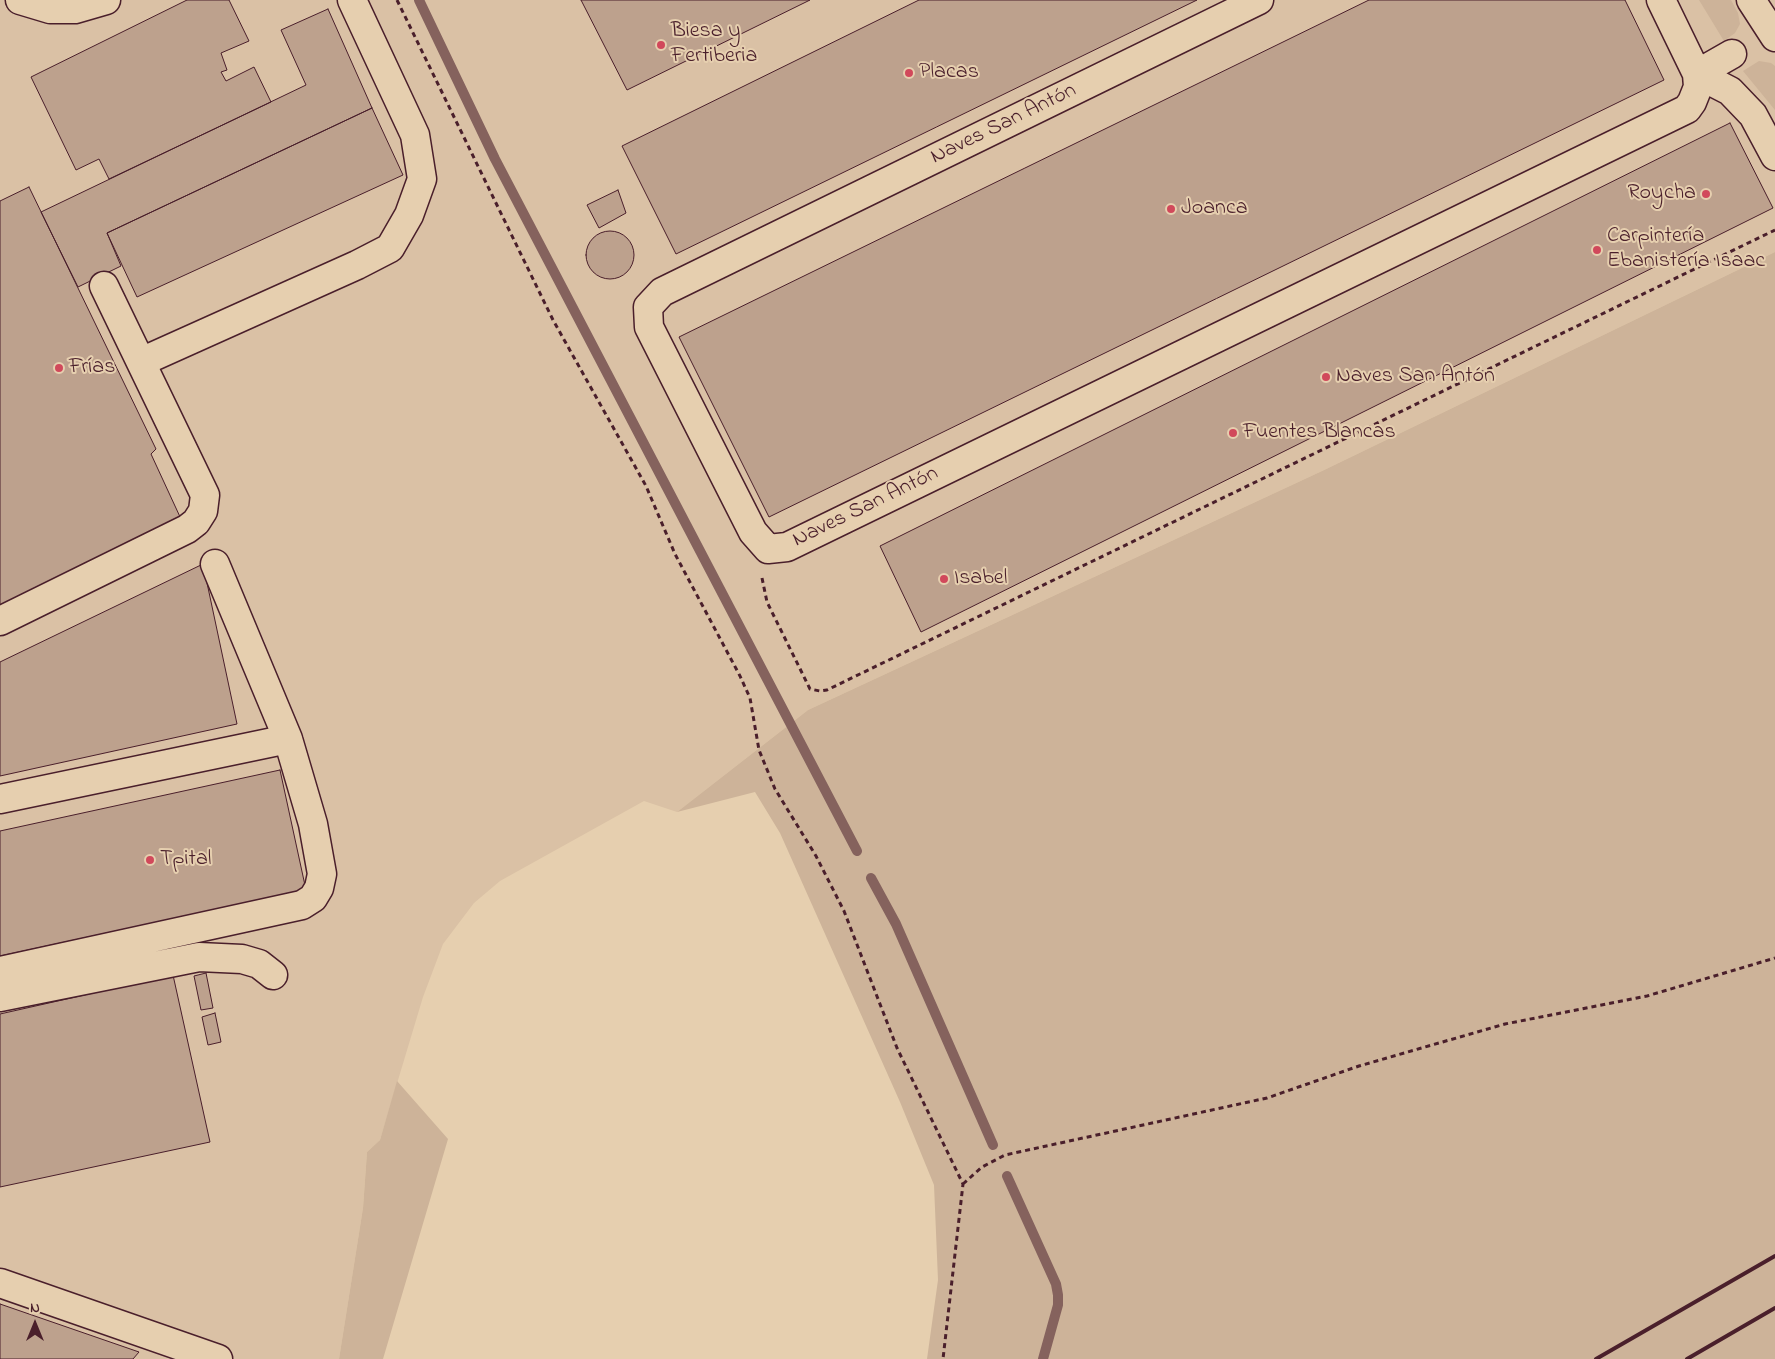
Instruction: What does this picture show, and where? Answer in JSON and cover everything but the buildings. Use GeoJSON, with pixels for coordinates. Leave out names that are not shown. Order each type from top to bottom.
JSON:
{"type":"FeatureCollection","features":[{"type":"Feature","properties":{"kind":"street"},"geometry":{"type":"LineString","coordinates":[[20,0],[50,10],[76,10],[106,0]]}},
{"type":"Feature","properties":{"kind":"street"},"geometry":{"type":"LineString","coordinates":[[140,362],[357,265],[390,248],[409,215],[422,179],[415,135],[352,0]]}},
{"type":"Feature","properties":{"kind":"street","name":"Naves San Antón"},"geometry":{"type":"LineString","coordinates":[[1259,0],[662,292],[648,307],[649,326],[753,532],[768,548],[787,548],[1686,109],[1692,102],[1698,87],[1697,74]]}},
{"type":"Feature","properties":{"kind":"street"},"geometry":{"type":"LineString","coordinates":[[1661,0],[1697,74],[1730,91],[1753,115],[1775,156]]}},
{"type":"Feature","properties":{"kind":"street"},"geometry":{"type":"LineString","coordinates":[[1751,0],[1775,37]]}},
{"type":"Feature","properties":{"kind":"street"},"geometry":{"type":"LineString","coordinates":[[1697,74],[1732,54]]}},
{"type":"Feature","properties":{"kind":"street"},"geometry":{"type":"LineString","coordinates":[[0,621],[187,529],[196,522],[203,512],[205,495],[104,286]]}},
{"type":"Feature","properties":{"kind":"street"},"geometry":{"type":"LineString","coordinates":[[0,971],[302,905],[313,898],[320,888],[322,874],[313,824],[288,739],[214,564]]}},
{"type":"Feature","properties":{"kind":"street"},"geometry":{"type":"LineString","coordinates":[[0,799],[288,739]]}},
{"type":"Feature","properties":{"kind":"street"},"geometry":{"type":"LineString","coordinates":[[0,997],[199,957],[242,959],[259,964],[273,975]]}},
{"type":"Feature","properties":{"kind":"street"},"geometry":{"type":"LineString","coordinates":[[0,1283],[218,1359]]}},
{"type":"Feature","properties":{"kind":"path"},"geometry":{"type":"LineString","coordinates":[[398,0],[554,320],[646,486],[675,554],[740,676],[750,698],[759,750],[776,789],[816,856],[844,911],[897,1048],[963,1184],[943,1359]]}},
{"type":"Feature","properties":{"kind":"path"},"geometry":{"type":"LineString","coordinates":[[768,548],[761,572],[767,602],[810,688],[820,691],[827,690],[1775,230]]}},
{"type":"Feature","properties":{"kind":"path"},"geometry":{"type":"LineString","coordinates":[[963,1184],[982,1167],[1005,1156],[1267,1098],[1359,1066],[1505,1024],[1647,996],[1775,958]]}},
{"type":"Feature","properties":{"kind":"shaded area"},"geometry":{"type":"Polygon","coordinates":[[[0,0],[1775,0],[1775,252],[1322,471],[808,710],[677,812],[644,801],[500,881],[474,903],[443,944],[423,997],[380,1140],[367,1152],[363,1208],[339,1359],[0,1359],[0,0]]]}},
{"type":"Feature","properties":{"kind":"shaded area"},"geometry":{"type":"Polygon","coordinates":[[[1699,0],[1731,0],[1738,13],[1740,24],[1735,33],[1724,41],[1699,0]]]}},
{"type":"Feature","properties":{"kind":"shaded area"},"geometry":{"type":"Polygon","coordinates":[[[1759,61],[1771,63],[1775,66],[1775,110],[1743,71],[1759,61]]]}},
{"type":"Feature","properties":{"kind":"shaded area"},"geometry":{"type":"Polygon","coordinates":[[[1775,252],[1775,1359],[927,1359],[938,1280],[934,1185],[900,1102],[780,833],[755,792],[677,812],[808,710],[1322,471],[1775,252]]]}},
{"type":"Feature","properties":{"kind":"shaded area"},"geometry":{"type":"Polygon","coordinates":[[[397,1081],[448,1139],[383,1359],[339,1359],[363,1208],[367,1152],[380,1140],[397,1081]]]}},
{"type":"Feature","properties":{"kind":"waterway"},"geometry":{"type":"LineString","coordinates":[[419,0],[495,159],[857,851]]}},
{"type":"Feature","properties":{"kind":"waterway"},"geometry":{"type":"LineString","coordinates":[[871,878],[896,924],[993,1145]]}},
{"type":"Feature","properties":{"kind":"waterway"},"geometry":{"type":"LineString","coordinates":[[1007,1176],[1056,1284],[1058,1305],[1043,1359]]}},
{"type":"Feature","properties":{"kind":"railway"},"geometry":{"type":"LineString","coordinates":[[1596,1359],[1775,1256]]}},
{"type":"Feature","properties":{"kind":"railway"},"geometry":{"type":"LineString","coordinates":[[1687,1359],[1775,1308]]}},
{"type":"Feature","properties":{"kind":"place","name":"Biesa y Fertiberia"},"geometry":{"type":"Point","coordinates":[661,45]}},
{"type":"Feature","properties":{"kind":"place","name":"Placas"},"geometry":{"type":"Point","coordinates":[909,73]}},
{"type":"Feature","properties":{"kind":"place","name":"Roycha"},"geometry":{"type":"Point","coordinates":[1706,194]}},
{"type":"Feature","properties":{"kind":"place","name":"Joanca"},"geometry":{"type":"Point","coordinates":[1171,209]}},
{"type":"Feature","properties":{"kind":"place","name":"Carpintería Ebanistería Isaac"},"geometry":{"type":"Point","coordinates":[1597,250]}},
{"type":"Feature","properties":{"kind":"place","name":"Frías"},"geometry":{"type":"Point","coordinates":[59,368]}},
{"type":"Feature","properties":{"kind":"place","name":"Naves San Antón"},"geometry":{"type":"Point","coordinates":[1326,377]}},
{"type":"Feature","properties":{"kind":"place","name":"Fuentes Blancas"},"geometry":{"type":"Point","coordinates":[1233,433]}},
{"type":"Feature","properties":{"kind":"place","name":"Isabel"},"geometry":{"type":"Point","coordinates":[944,579]}},
{"type":"Feature","properties":{"kind":"place","name":"Tpital"},"geometry":{"type":"Point","coordinates":[150,860]}}]}
